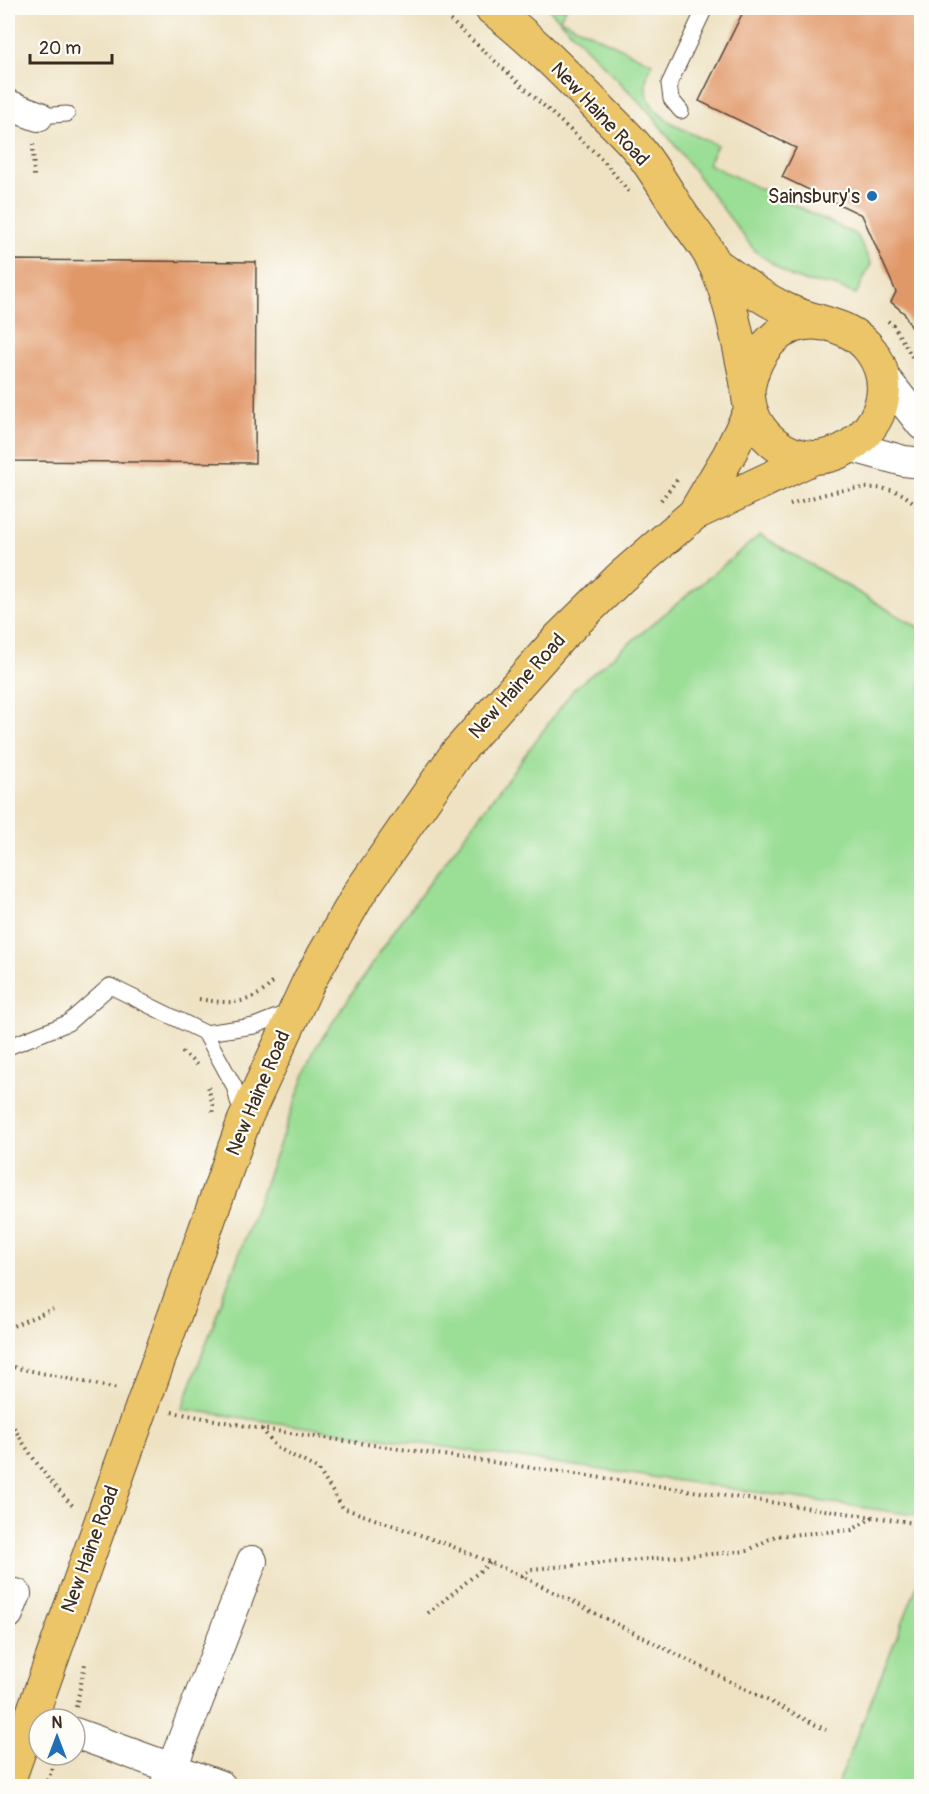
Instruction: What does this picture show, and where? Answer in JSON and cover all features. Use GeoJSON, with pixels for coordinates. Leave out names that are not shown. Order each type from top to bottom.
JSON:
{"type":"FeatureCollection","features":[{"type":"Feature","properties":{"kind":"main road","name":"New Haine Road"},"geometry":{"type":"LineString","coordinates":[[491,8],[567,75],[638,150],[714,263],[734,321],[749,400],[760,429],[775,444],[793,454],[813,458]]}},
{"type":"Feature","properties":{"kind":"main road","name":"New Haine Road"},"geometry":{"type":"LineString","coordinates":[[39,1707],[244,1121],[295,1010],[360,892],[456,754],[560,636],[621,577],[694,514],[813,458],[834,455],[853,447],[869,432],[879,414],[884,393],[881,373],[872,352],[856,336],[837,326],[789,311],[759,295],[714,263]]}},
{"type":"Feature","properties":{"kind":"main road","name":"New Haine Road"},"geometry":{"type":"LineString","coordinates":[[694,514],[749,400],[751,369],[761,350],[776,336],[795,326],[805,324],[837,326]]}},
{"type":"Feature","properties":{"kind":"main road","name":"New Haine Road"},"geometry":{"type":"LineString","coordinates":[[8,1782],[27,1738]]}},
{"type":"Feature","properties":{"kind":"street"},"geometry":{"type":"LineString","coordinates":[[8,105],[46,124]]}},
{"type":"Feature","properties":{"kind":"street"},"geometry":{"type":"LineString","coordinates":[[881,373],[921,425]]}},
{"type":"Feature","properties":{"kind":"street"},"geometry":{"type":"LineString","coordinates":[[853,447],[904,461],[921,463]]}},
{"type":"Feature","properties":{"kind":"street"},"geometry":{"type":"LineString","coordinates":[[169,1777],[252,1561]]}},
{"type":"Feature","properties":{"kind":"street"},"geometry":{"type":"LineString","coordinates":[[87,1728],[169,1777],[221,1786]]}},
{"type":"Feature","properties":{"kind":"lane"},"geometry":{"type":"LineString","coordinates":[[681,111],[671,99],[669,84],[705,8]]}},
{"type":"Feature","properties":{"kind":"lane"},"geometry":{"type":"LineString","coordinates":[[8,1047],[68,1023],[110,986],[205,1033],[254,1026],[295,1010]]}},
{"type":"Feature","properties":{"kind":"lane"},"geometry":{"type":"LineString","coordinates":[[205,1033],[234,1086],[244,1121]]}},
{"type":"Feature","properties":{"kind":"path"},"geometry":{"type":"LineString","coordinates":[[437,8],[603,160],[631,194]]}},
{"type":"Feature","properties":{"kind":"path"},"geometry":{"type":"LineString","coordinates":[[34,176],[34,146],[46,124]]}},
{"type":"Feature","properties":{"kind":"path"},"geometry":{"type":"LineString","coordinates":[[881,315],[894,326],[921,373]]}},
{"type":"Feature","properties":{"kind":"path"},"geometry":{"type":"LineString","coordinates":[[659,502],[680,476]]}},
{"type":"Feature","properties":{"kind":"path"},"geometry":{"type":"LineString","coordinates":[[788,506],[808,498],[868,487],[897,491],[921,510]]}},
{"type":"Feature","properties":{"kind":"path"},"geometry":{"type":"LineString","coordinates":[[199,999],[229,1004],[240,1003],[262,994],[280,975]]}},
{"type":"Feature","properties":{"kind":"path"},"geometry":{"type":"LineString","coordinates":[[8,1328],[52,1309]]}},
{"type":"Feature","properties":{"kind":"path"},"geometry":{"type":"LineString","coordinates":[[8,1366],[120,1390]]}},
{"type":"Feature","properties":{"kind":"path"},"geometry":{"type":"LineString","coordinates":[[168,1411],[262,1429],[921,1524]]}},
{"type":"Feature","properties":{"kind":"path"},"geometry":{"type":"LineString","coordinates":[[8,1417],[53,1487],[79,1512]]}},
{"type":"Feature","properties":{"kind":"path"},"geometry":{"type":"LineString","coordinates":[[262,1429],[276,1448],[318,1469],[343,1508],[449,1545],[522,1576],[826,1730]]}},
{"type":"Feature","properties":{"kind":"path"},"geometry":{"type":"LineString","coordinates":[[522,1576],[530,1569],[747,1551],[775,1536],[852,1530],[873,1517]]}},
{"type":"Feature","properties":{"kind":"path"},"geometry":{"type":"LineString","coordinates":[[428,1613],[490,1563]]}},
{"type":"Feature","properties":{"kind":"path"},"geometry":{"type":"LineString","coordinates":[[78,1707],[86,1660]]}},
{"type":"Feature","properties":{"kind":"path"},"geometry":{"type":"LineString","coordinates":[[45,1786],[53,1767]]}},
{"type":"Feature","properties":{"kind":"green space"},"geometry":{"type":"Polygon","coordinates":[[[548,8],[566,8],[560,19],[652,63],[646,80],[647,94],[653,106],[675,125],[717,145],[708,164],[857,235],[871,264],[856,294],[832,285],[808,282],[790,276],[755,251],[651,114],[548,8]]]}},
{"type":"Feature","properties":{"kind":"green space"},"geometry":{"type":"Polygon","coordinates":[[[760,535],[921,629],[921,1516],[182,1409],[314,1050],[396,928],[574,689],[760,535]]]}},
{"type":"Feature","properties":{"kind":"green space"},"geometry":{"type":"Polygon","coordinates":[[[921,1576],[921,1786],[837,1786],[921,1576]]]}},
{"type":"Feature","properties":{"kind":"building","name":"Sainsbury's"},"geometry":{"type":"Polygon","coordinates":[[[745,8],[922,8],[922,348],[904,313],[891,302],[896,292],[862,215],[782,177],[796,148],[699,101],[745,8]]]}},
{"type":"Feature","properties":{"kind":"building"},"geometry":{"type":"Polygon","coordinates":[[[8,260],[256,262],[255,463],[8,461],[8,260]]]}},
{"type":"Feature","properties":{"kind":"place","name":"Sainsbury's"},"geometry":{"type":"Point","coordinates":[872,196]}}]}
